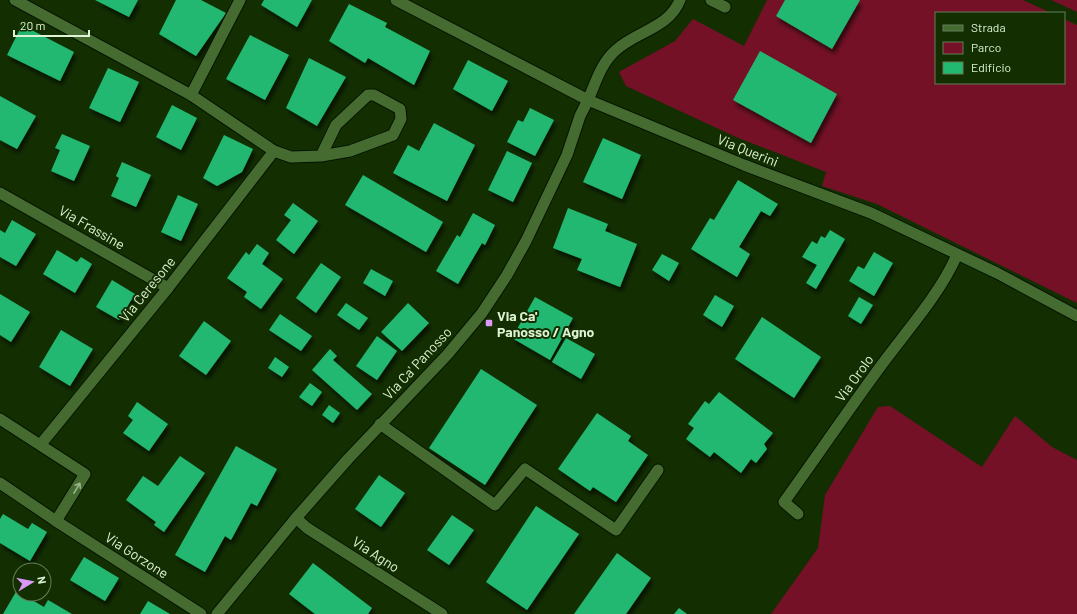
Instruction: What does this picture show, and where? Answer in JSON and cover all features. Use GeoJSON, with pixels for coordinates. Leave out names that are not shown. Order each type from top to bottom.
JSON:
{"type":"FeatureCollection","features":[{"type":"Feature","properties":{"kind":"street"},"geometry":{"type":"LineString","coordinates":[[15,0],[191,95],[274,151],[291,157],[321,156],[350,150],[393,135],[401,120],[400,109],[374,95],[368,95],[336,125],[321,156]]}},
{"type":"Feature","properties":{"kind":"street"},"geometry":{"type":"LineString","coordinates":[[191,95],[240,0]]}},
{"type":"Feature","properties":{"kind":"street","name":"Via Querini"},"geometry":{"type":"LineString","coordinates":[[396,0],[411,3],[556,84],[588,100],[744,165],[871,213],[918,234],[1077,316]]}},
{"type":"Feature","properties":{"kind":"street","name":"Via Ca' Panosso"},"geometry":{"type":"LineString","coordinates":[[217,614],[296,518],[348,459],[447,355],[482,314],[507,275],[526,241],[567,155],[580,116],[604,63],[616,49],[632,38],[667,19],[678,6],[680,0]]}},
{"type":"Feature","properties":{"kind":"street"},"geometry":{"type":"LineString","coordinates":[[712,0],[725,7]]}},
{"type":"Feature","properties":{"kind":"street","name":"Via Ceresone"},"geometry":{"type":"LineString","coordinates":[[41,444],[168,288],[274,151]]}},
{"type":"Feature","properties":{"kind":"street","name":"Via Frassine"},"geometry":{"type":"LineString","coordinates":[[0,193],[168,288]]}},
{"type":"Feature","properties":{"kind":"street","name":"Via Orolo"},"geometry":{"type":"LineString","coordinates":[[798,514],[784,502],[884,362],[924,310],[952,266],[957,255]]}},
{"type":"Feature","properties":{"kind":"street"},"geometry":{"type":"LineString","coordinates":[[0,419],[41,444],[85,474],[56,521]]}},
{"type":"Feature","properties":{"kind":"street"},"geometry":{"type":"LineString","coordinates":[[380,424],[495,505],[524,469],[616,530],[658,470]]}},
{"type":"Feature","properties":{"kind":"street","name":"Via Gorzone"},"geometry":{"type":"LineString","coordinates":[[0,483],[56,521],[201,614]]}},
{"type":"Feature","properties":{"kind":"street","name":"Via Agno"},"geometry":{"type":"LineString","coordinates":[[296,518],[307,528],[442,614]]}},
{"type":"Feature","properties":{"kind":"green space"},"geometry":{"type":"Polygon","coordinates":[[[767,0],[1023,0],[1049,12],[935,12],[935,84],[1065,84],[1065,19],[1077,25],[1077,303],[877,204],[822,186],[826,172],[736,137],[626,86],[619,72],[675,41],[693,19],[744,46],[767,0]]]}},
{"type":"Feature","properties":{"kind":"green space"},"geometry":{"type":"Polygon","coordinates":[[[1051,0],[1077,0],[1077,12],[1051,0]]]}},
{"type":"Feature","properties":{"kind":"green space"},"geometry":{"type":"Polygon","coordinates":[[[890,406],[982,467],[1015,416],[1052,447],[1077,460],[1077,614],[771,614],[818,548],[825,495],[878,407],[890,406]]]}},
{"type":"Feature","properties":{"kind":"building"},"geometry":{"type":"Polygon","coordinates":[[[95,0],[138,0],[129,17],[95,0]]]}},
{"type":"Feature","properties":{"kind":"building"},"geometry":{"type":"Polygon","coordinates":[[[176,0],[201,0],[226,13],[196,56],[159,34],[176,0]]]}},
{"type":"Feature","properties":{"kind":"building"},"geometry":{"type":"Polygon","coordinates":[[[264,0],[312,0],[297,27],[261,5],[264,0]]]}},
{"type":"Feature","properties":{"kind":"building"},"geometry":{"type":"Polygon","coordinates":[[[785,0],[860,0],[832,49],[776,16],[785,0]]]}},
{"type":"Feature","properties":{"kind":"building"},"geometry":{"type":"Polygon","coordinates":[[[349,4],[387,23],[385,27],[430,51],[414,85],[368,58],[365,63],[329,41],[349,4]]]}},
{"type":"Feature","properties":{"kind":"building"},"geometry":{"type":"Polygon","coordinates":[[[22,25],[74,52],[60,81],[7,55],[22,25]]]}},
{"type":"Feature","properties":{"kind":"building"},"geometry":{"type":"Polygon","coordinates":[[[250,35],[289,55],[265,100],[226,79],[250,35]]]}},
{"type":"Feature","properties":{"kind":"building"},"geometry":{"type":"Polygon","coordinates":[[[760,51],[837,94],[811,143],[733,100],[760,51]]]}},
{"type":"Feature","properties":{"kind":"building"},"geometry":{"type":"Polygon","coordinates":[[[309,58],[346,77],[317,126],[286,108],[309,58]]]}},
{"type":"Feature","properties":{"kind":"building"},"geometry":{"type":"Polygon","coordinates":[[[468,60],[508,81],[492,111],[453,89],[468,60]]]}},
{"type":"Feature","properties":{"kind":"building"},"geometry":{"type":"Polygon","coordinates":[[[108,68],[139,82],[120,122],[89,108],[108,68]]]}},
{"type":"Feature","properties":{"kind":"building"},"geometry":{"type":"Polygon","coordinates":[[[0,96],[36,116],[17,149],[0,140],[0,96]]]}},
{"type":"Feature","properties":{"kind":"building"},"geometry":{"type":"Polygon","coordinates":[[[172,105],[197,118],[181,150],[156,137],[172,105]]]}},
{"type":"Feature","properties":{"kind":"building"},"geometry":{"type":"Polygon","coordinates":[[[530,108],[554,120],[535,156],[507,142],[518,120],[523,122],[530,108]]]}},
{"type":"Feature","properties":{"kind":"building"},"geometry":{"type":"Polygon","coordinates":[[[434,123],[475,145],[447,201],[393,173],[408,145],[419,151],[434,123]]]}},
{"type":"Feature","properties":{"kind":"building"},"geometry":{"type":"Polygon","coordinates":[[[62,134],[90,146],[74,181],[51,171],[60,150],[55,148],[62,134]]]}},
{"type":"Feature","properties":{"kind":"building"},"geometry":{"type":"Polygon","coordinates":[[[224,135],[253,149],[242,172],[217,186],[203,178],[224,135]]]}},
{"type":"Feature","properties":{"kind":"building"},"geometry":{"type":"Polygon","coordinates":[[[603,138],[641,155],[622,199],[583,182],[603,138]]]}},
{"type":"Feature","properties":{"kind":"building"},"geometry":{"type":"Polygon","coordinates":[[[507,151],[532,163],[513,202],[488,190],[507,151]]]}},
{"type":"Feature","properties":{"kind":"building"},"geometry":{"type":"Polygon","coordinates":[[[122,162],[151,175],[136,207],[111,196],[119,178],[116,176],[122,162]]]}},
{"type":"Feature","properties":{"kind":"building"},"geometry":{"type":"Polygon","coordinates":[[[363,175],[443,222],[426,252],[345,205],[363,175]]]}},
{"type":"Feature","properties":{"kind":"building"},"geometry":{"type":"Polygon","coordinates":[[[738,180],[778,204],[770,216],[761,211],[739,247],[750,254],[737,277],[691,249],[710,218],[714,220],[738,180]]]}},
{"type":"Feature","properties":{"kind":"building"},"geometry":{"type":"Polygon","coordinates":[[[178,195],[198,204],[181,241],[161,232],[178,195]]]}},
{"type":"Feature","properties":{"kind":"building"},"geometry":{"type":"Polygon","coordinates":[[[293,203],[318,221],[294,254],[276,240],[291,220],[284,215],[293,203]]]}},
{"type":"Feature","properties":{"kind":"building"},"geometry":{"type":"Polygon","coordinates":[[[568,208],[608,224],[605,231],[637,244],[620,287],[577,270],[582,259],[553,248],[568,208]]]}},
{"type":"Feature","properties":{"kind":"building"},"geometry":{"type":"Polygon","coordinates":[[[473,213],[495,225],[485,245],[482,243],[458,284],[436,271],[457,235],[460,237],[473,213]]]}},
{"type":"Feature","properties":{"kind":"building"},"geometry":{"type":"Polygon","coordinates":[[[12,220],[36,234],[16,266],[0,257],[0,230],[5,233],[12,220]]]}},
{"type":"Feature","properties":{"kind":"building"},"geometry":{"type":"Polygon","coordinates":[[[830,230],[845,239],[816,289],[806,283],[817,265],[802,257],[812,241],[817,244],[821,236],[825,238],[830,230]]]}},
{"type":"Feature","properties":{"kind":"building"},"geometry":{"type":"Polygon","coordinates":[[[257,244],[269,253],[262,264],[283,279],[261,309],[244,297],[247,292],[227,278],[246,252],[249,255],[257,244]]]}},
{"type":"Feature","properties":{"kind":"building"},"geometry":{"type":"Polygon","coordinates":[[[57,250],[77,262],[81,257],[92,264],[75,293],[43,274],[57,250]]]}},
{"type":"Feature","properties":{"kind":"building"},"geometry":{"type":"Polygon","coordinates":[[[874,252],[893,263],[874,296],[849,281],[858,266],[864,269],[874,252]]]}},
{"type":"Feature","properties":{"kind":"building"},"geometry":{"type":"Polygon","coordinates":[[[662,254],[679,263],[669,281],[652,270],[662,254]]]}},
{"type":"Feature","properties":{"kind":"building"},"geometry":{"type":"Polygon","coordinates":[[[321,263],[341,277],[316,313],[296,298],[321,263]]]}},
{"type":"Feature","properties":{"kind":"building"},"geometry":{"type":"Polygon","coordinates":[[[371,269],[393,281],[385,296],[363,283],[371,269]]]}},
{"type":"Feature","properties":{"kind":"building"},"geometry":{"type":"Polygon","coordinates":[[[112,280],[135,294],[119,320],[96,307],[112,280]]]}},
{"type":"Feature","properties":{"kind":"building"},"geometry":{"type":"Polygon","coordinates":[[[0,294],[30,312],[11,342],[0,335],[0,294]]]}},
{"type":"Feature","properties":{"kind":"building"},"geometry":{"type":"Polygon","coordinates":[[[715,295],[734,306],[722,327],[703,315],[715,295]]]}},
{"type":"Feature","properties":{"kind":"building"},"geometry":{"type":"Polygon","coordinates":[[[535,297],[573,318],[550,360],[512,338],[535,297]]]}},
{"type":"Feature","properties":{"kind":"building"},"geometry":{"type":"Polygon","coordinates":[[[859,297],[873,305],[861,324],[848,316],[859,297]]]}},
{"type":"Feature","properties":{"kind":"building"},"geometry":{"type":"Polygon","coordinates":[[[346,303],[368,318],[359,330],[337,315],[346,303]]]}},
{"type":"Feature","properties":{"kind":"building"},"geometry":{"type":"Polygon","coordinates":[[[408,303],[429,323],[402,351],[381,332],[408,303]]]}},
{"type":"Feature","properties":{"kind":"building"},"geometry":{"type":"Polygon","coordinates":[[[280,314],[312,336],[301,351],[269,330],[280,314]]]}},
{"type":"Feature","properties":{"kind":"building"},"geometry":{"type":"Polygon","coordinates":[[[762,317],[821,357],[794,398],[735,359],[762,317]]]}},
{"type":"Feature","properties":{"kind":"building"},"geometry":{"type":"Polygon","coordinates":[[[204,321],[231,341],[206,375],[179,356],[204,321]]]}},
{"type":"Feature","properties":{"kind":"building"},"geometry":{"type":"Polygon","coordinates":[[[61,330],[93,349],[70,386],[39,367],[61,330]]]}},
{"type":"Feature","properties":{"kind":"building"},"geometry":{"type":"Polygon","coordinates":[[[377,336],[397,351],[377,380],[356,366],[377,336]]]}},
{"type":"Feature","properties":{"kind":"building"},"geometry":{"type":"Polygon","coordinates":[[[566,338],[595,354],[581,379],[552,362],[566,338]]]}},
{"type":"Feature","properties":{"kind":"building"},"geometry":{"type":"Polygon","coordinates":[[[330,349],[337,356],[333,360],[372,394],[357,410],[312,370],[330,349]]]}},
{"type":"Feature","properties":{"kind":"building"},"geometry":{"type":"Polygon","coordinates":[[[275,357],[289,367],[282,377],[268,368],[275,357]]]}},
{"type":"Feature","properties":{"kind":"building"},"geometry":{"type":"Polygon","coordinates":[[[481,369],[537,405],[485,485],[429,448],[481,369]]]}},
{"type":"Feature","properties":{"kind":"building"},"geometry":{"type":"Polygon","coordinates":[[[310,383],[322,392],[312,406],[299,397],[310,383]]]}},
{"type":"Feature","properties":{"kind":"building"},"geometry":{"type":"Polygon","coordinates":[[[719,392],[773,433],[764,444],[767,449],[756,463],[751,459],[741,473],[714,452],[710,457],[686,439],[694,428],[688,424],[705,401],[709,404],[719,392]]]}},
{"type":"Feature","properties":{"kind":"building"},"geometry":{"type":"Polygon","coordinates":[[[137,402],[168,424],[149,451],[123,433],[133,420],[128,416],[137,402]]]}},
{"type":"Feature","properties":{"kind":"building"},"geometry":{"type":"Polygon","coordinates":[[[329,405],[340,413],[333,423],[322,415],[329,405]]]}},
{"type":"Feature","properties":{"kind":"building"},"geometry":{"type":"Polygon","coordinates":[[[597,413],[631,436],[628,441],[648,455],[616,502],[593,487],[590,491],[558,469],[597,413]]]}},
{"type":"Feature","properties":{"kind":"building"},"geometry":{"type":"Polygon","coordinates":[[[236,446],[277,469],[257,506],[251,503],[231,540],[225,536],[205,572],[175,555],[236,446]]]}},
{"type":"Feature","properties":{"kind":"building"},"geometry":{"type":"Polygon","coordinates":[[[180,456],[205,473],[164,532],[154,525],[156,522],[126,500],[143,476],[158,486],[180,456]]]}},
{"type":"Feature","properties":{"kind":"building"},"geometry":{"type":"Polygon","coordinates":[[[379,475],[405,493],[381,527],[355,509],[379,475]]]}},
{"type":"Feature","properties":{"kind":"building"},"geometry":{"type":"Polygon","coordinates":[[[536,506],[579,534],[527,610],[486,582],[536,506]]]}},
{"type":"Feature","properties":{"kind":"building"},"geometry":{"type":"Polygon","coordinates":[[[3,514],[28,529],[32,523],[47,532],[30,561],[0,543],[0,519],[3,514]]]}},
{"type":"Feature","properties":{"kind":"building"},"geometry":{"type":"Polygon","coordinates":[[[452,515],[474,530],[449,565],[427,550],[452,515]]]}},
{"type":"Feature","properties":{"kind":"building"},"geometry":{"type":"Polygon","coordinates":[[[617,553],[651,578],[626,614],[574,614],[617,553]]]}},
{"type":"Feature","properties":{"kind":"building"},"geometry":{"type":"Polygon","coordinates":[[[84,557],[119,578],[105,601],[70,580],[84,557]]]}},
{"type":"Feature","properties":{"kind":"building"},"geometry":{"type":"Polygon","coordinates":[[[313,563],[372,608],[368,614],[315,614],[289,594],[313,563]]]}},
{"type":"Feature","properties":{"kind":"building"},"geometry":{"type":"Polygon","coordinates":[[[12,599],[12,602],[35,602],[44,607],[47,602],[51,602],[72,614],[3,614],[12,599]]]}},
{"type":"Feature","properties":{"kind":"building"},"geometry":{"type":"Polygon","coordinates":[[[148,601],[170,614],[140,614],[148,601]]]}},
{"type":"Feature","properties":{"kind":"building"},"geometry":{"type":"Polygon","coordinates":[[[679,608],[687,614],[674,614],[679,608]]]}},
{"type":"Feature","properties":{"kind":"place","name":"Via Ca' Panosso / Agno"},"geometry":{"type":"Point","coordinates":[489,323]}}]}
